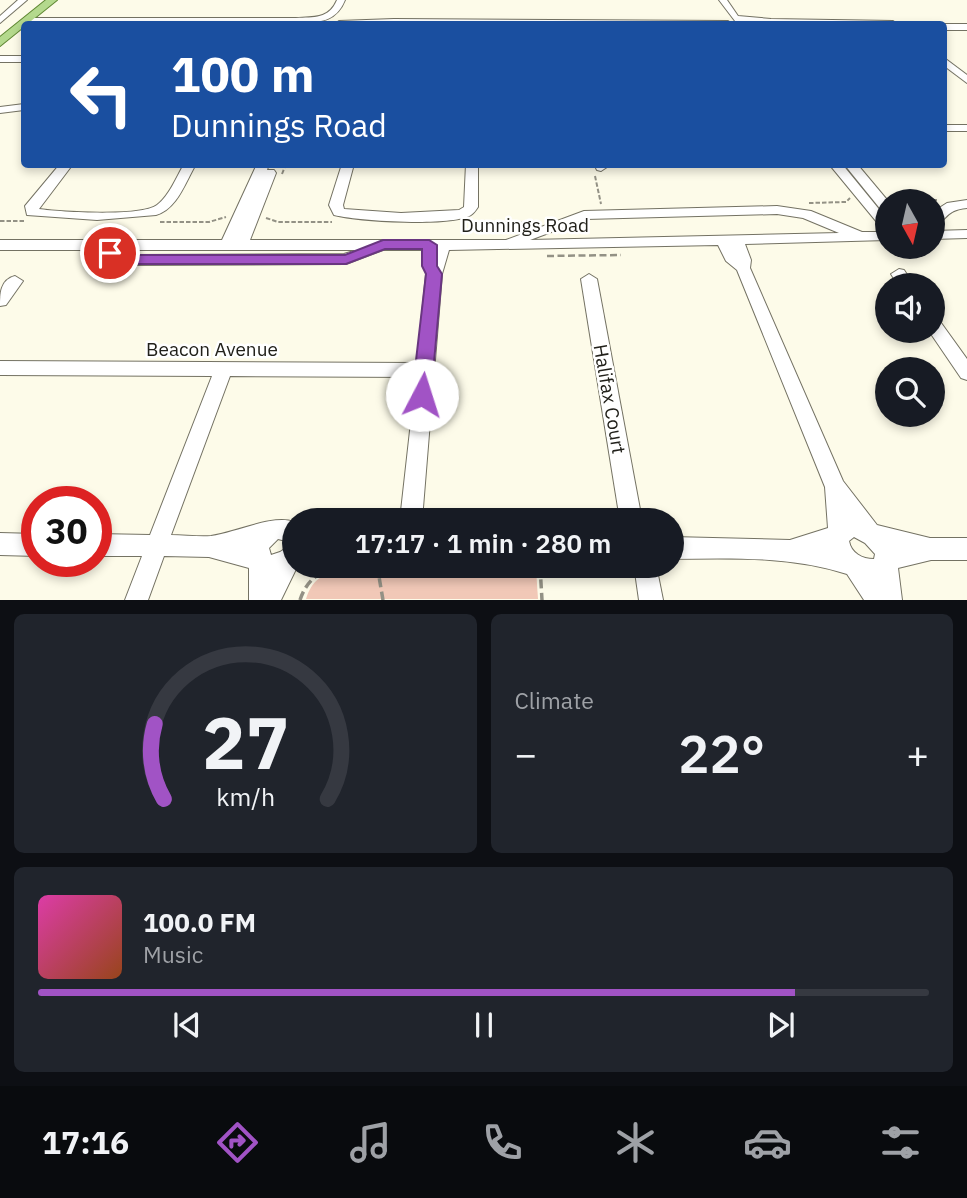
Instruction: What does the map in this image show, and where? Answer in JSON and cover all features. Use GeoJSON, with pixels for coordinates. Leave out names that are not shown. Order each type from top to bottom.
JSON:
{"type":"FeatureCollection","features":[{"type":"Feature","properties":{"kind":"main road"},"geometry":{"type":"LineString","coordinates":[[0,31],[37,0]]}},
{"type":"Feature","properties":{"kind":"main road"},"geometry":{"type":"LineString","coordinates":[[13,21],[28,21],[52,0]]}},
{"type":"Feature","properties":{"kind":"main road"},"geometry":{"type":"LineString","coordinates":[[0,43],[21,26]]}},
{"type":"Feature","properties":{"kind":"street"},"geometry":{"type":"LineString","coordinates":[[0,20],[23,0]]}},
{"type":"Feature","properties":{"kind":"street"},"geometry":{"type":"LineString","coordinates":[[339,21],[341,0]]}},
{"type":"Feature","properties":{"kind":"street"},"geometry":{"type":"LineString","coordinates":[[714,0],[733,21]]}},
{"type":"Feature","properties":{"kind":"street"},"geometry":{"type":"LineString","coordinates":[[723,0],[733,21]]}},
{"type":"Feature","properties":{"kind":"street"},"geometry":{"type":"LineString","coordinates":[[947,27],[967,27]]}},
{"type":"Feature","properties":{"kind":"street"},"geometry":{"type":"LineString","coordinates":[[0,59],[21,59]]}},
{"type":"Feature","properties":{"kind":"street"},"geometry":{"type":"LineString","coordinates":[[947,63],[967,80]]}},
{"type":"Feature","properties":{"kind":"street"},"geometry":{"type":"LineString","coordinates":[[0,110],[21,107]]}},
{"type":"Feature","properties":{"kind":"street"},"geometry":{"type":"LineString","coordinates":[[947,128],[967,128]]}},
{"type":"Feature","properties":{"kind":"street"},"geometry":{"type":"LineString","coordinates":[[64,168],[32,206],[32,212],[96,215],[154,213],[164,206],[188,168]]}},
{"type":"Feature","properties":{"kind":"street"},"geometry":{"type":"LineString","coordinates":[[246,217],[262,168]]}},
{"type":"Feature","properties":{"kind":"street"},"geometry":{"type":"LineString","coordinates":[[234,244],[272,168]]}},
{"type":"Feature","properties":{"kind":"street"},"geometry":{"type":"LineString","coordinates":[[347,168],[336,205],[342,214],[447,215],[463,214],[471,207],[472,168]]}},
{"type":"Feature","properties":{"kind":"street"},"geometry":{"type":"LineString","coordinates":[[838,168],[875,213]]}},
{"type":"Feature","properties":{"kind":"street"},"geometry":{"type":"LineString","coordinates":[[853,168],[875,194]]}},
{"type":"Feature","properties":{"kind":"street"},"geometry":{"type":"LineString","coordinates":[[945,207],[967,204]]}},
{"type":"Feature","properties":{"kind":"street"},"geometry":{"type":"LineString","coordinates":[[504,245],[584,215],[777,210],[824,220],[860,237]]}},
{"type":"Feature","properties":{"kind":"street"},"geometry":{"type":"LineString","coordinates":[[945,235],[967,234]]}},
{"type":"Feature","properties":{"kind":"street","name":"Dunnings Road"},"geometry":{"type":"LineString","coordinates":[[0,236],[79,244]]}},
{"type":"Feature","properties":{"kind":"street","name":"Dunnings Road"},"geometry":{"type":"LineString","coordinates":[[0,245],[504,245],[875,236]]}},
{"type":"Feature","properties":{"kind":"street"},"geometry":{"type":"LineString","coordinates":[[729,240],[731,258],[743,268],[835,487],[871,534],[883,545],[890,600]]}},
{"type":"Feature","properties":{"kind":"street"},"geometry":{"type":"LineString","coordinates":[[106,245],[113,256],[127,260],[346,259],[383,245]]}},
{"type":"Feature","properties":{"kind":"street"},"geometry":{"type":"LineString","coordinates":[[412,508],[434,274],[440,261],[436,245]]}},
{"type":"Feature","properties":{"kind":"street","name":"Halifax Court"},"geometry":{"type":"LineString","coordinates":[[589,279],[629,508]]}},
{"type":"Feature","properties":{"kind":"street"},"geometry":{"type":"LineString","coordinates":[[0,301],[15,281]]}},
{"type":"Feature","properties":{"kind":"street"},"geometry":{"type":"LineString","coordinates":[[945,341],[967,373]]}},
{"type":"Feature","properties":{"kind":"street","name":"Beacon Avenue"},"geometry":{"type":"LineString","coordinates":[[0,368],[424,370]]}},
{"type":"Feature","properties":{"kind":"street"},"geometry":{"type":"LineString","coordinates":[[136,600],[223,370]]}},
{"type":"Feature","properties":{"kind":"street"},"geometry":{"type":"LineString","coordinates":[[835,487],[841,551],[878,600]]}},
{"type":"Feature","properties":{"kind":"street"},"geometry":{"type":"LineString","coordinates":[[793,549],[839,535],[843,530],[852,527],[930,549],[967,549]]}},
{"type":"Feature","properties":{"kind":"street"},"geometry":{"type":"LineString","coordinates":[[209,547],[282,529]]}},
{"type":"Feature","properties":{"kind":"street"},"geometry":{"type":"LineString","coordinates":[[261,600],[258,547],[265,534]]}},
{"type":"Feature","properties":{"kind":"street"},"geometry":{"type":"LineString","coordinates":[[0,544],[21,544]]}},
{"type":"Feature","properties":{"kind":"street"},"geometry":{"type":"LineString","coordinates":[[112,545],[209,547],[274,566],[282,562]]}},
{"type":"Feature","properties":{"kind":"street"},"geometry":{"type":"LineString","coordinates":[[684,548],[793,549],[824,554],[877,571],[886,561],[930,549]]}},
{"type":"Feature","properties":{"kind":"street"},"geometry":{"type":"LineString","coordinates":[[268,600],[282,575]]}},
{"type":"Feature","properties":{"kind":"street"},"geometry":{"type":"LineString","coordinates":[[647,578],[651,600]]}},
{"type":"Feature","properties":{"kind":"path"},"geometry":{"type":"LineString","coordinates":[[598,168],[594,171],[602,209]]}},
{"type":"Feature","properties":{"kind":"path"},"geometry":{"type":"LineString","coordinates":[[805,203],[846,202],[851,197],[861,196]]}},
{"type":"Feature","properties":{"kind":"path"},"geometry":{"type":"LineString","coordinates":[[447,215],[446,222],[540,223]]}},
{"type":"Feature","properties":{"kind":"path"},"geometry":{"type":"LineString","coordinates":[[153,222],[209,222],[226,217],[265,216],[278,222],[342,222]]}},
{"type":"Feature","properties":{"kind":"path"},"geometry":{"type":"LineString","coordinates":[[0,221],[29,221]]}},
{"type":"Feature","properties":{"kind":"path"},"geometry":{"type":"LineString","coordinates":[[300,600],[305,586],[312,578]]}},
{"type":"Feature","properties":{"kind":"path"},"geometry":{"type":"LineString","coordinates":[[379,578],[383,600]]}},
{"type":"Feature","properties":{"kind":"path"},"geometry":{"type":"LineString","coordinates":[[541,578],[542,600]]}},
{"type":"Feature","properties":{"kind":"shaded area"},"geometry":{"type":"Polygon","coordinates":[[[537,578],[538,599],[306,599],[311,587],[319,579],[537,578]]]}},
{"type":"Feature","properties":{"kind":"route"},"geometry":{"type":"LineString","coordinates":[[110,253],[119,259],[127,260],[346,259],[360,256],[383,245],[429,245],[429,266],[434,274],[422,395]]}}]}
